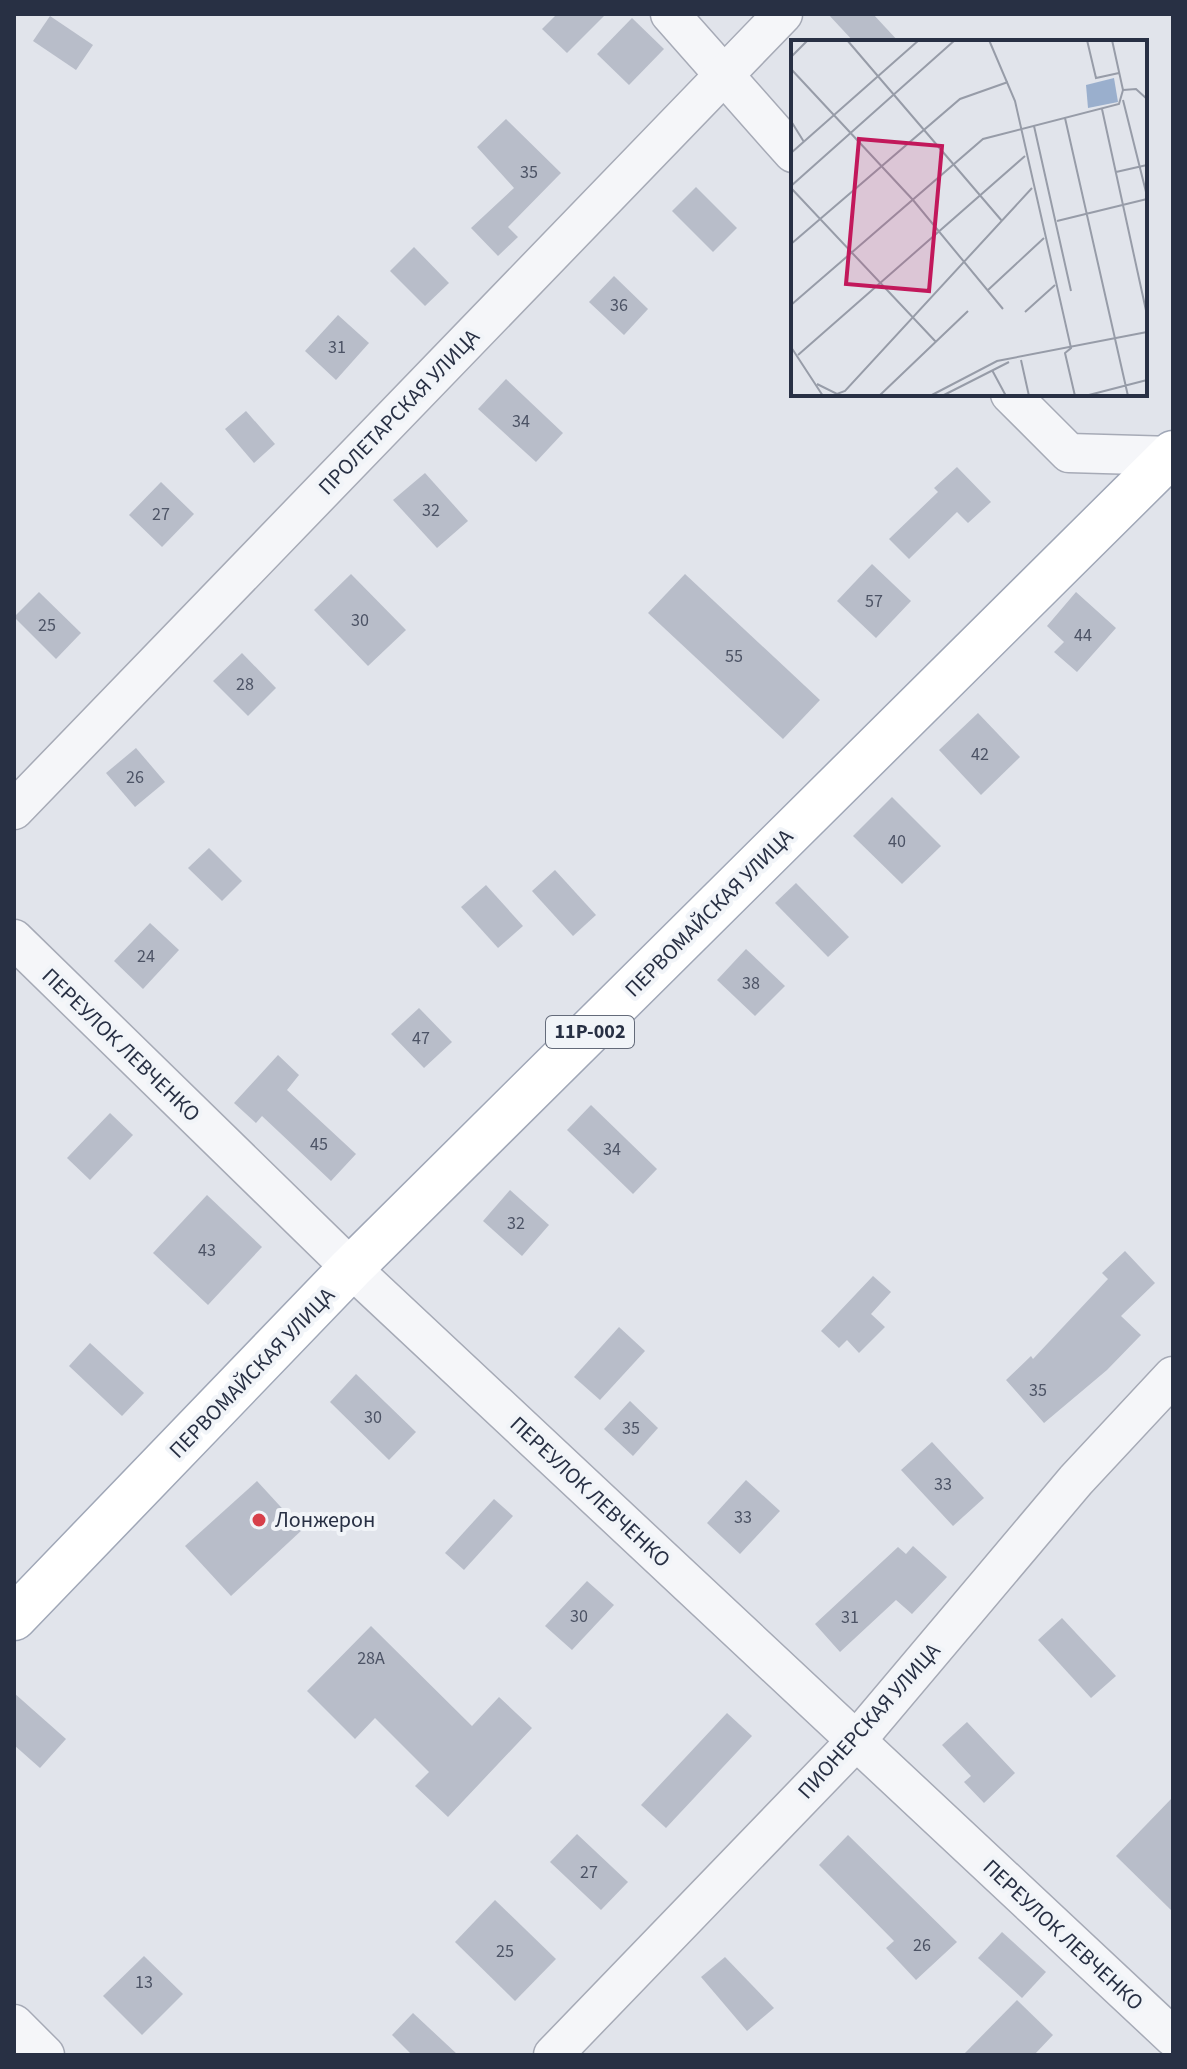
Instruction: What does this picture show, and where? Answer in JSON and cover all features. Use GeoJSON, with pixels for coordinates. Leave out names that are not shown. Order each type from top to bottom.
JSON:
{"type":"FeatureCollection","features":[{"type":"Feature","properties":{"kind":"main road","name":"ПЕРВОМАЙСКАЯ УЛИЦА"},"geometry":{"type":"LineString","coordinates":[[14,1618],[351,1268],[1173,455]]}},
{"type":"Feature","properties":{"kind":"street"},"geometry":{"type":"LineString","coordinates":[[670,14],[727,74],[791,151]]}},
{"type":"Feature","properties":{"kind":"street","name":"ПРОЛЕТАРСКАЯ УЛИЦА"},"geometry":{"type":"LineString","coordinates":[[14,810],[783,14]]}},
{"type":"Feature","properties":{"kind":"street"},"geometry":{"type":"LineString","coordinates":[[1012,396],[1069,453],[1173,455]]}},
{"type":"Feature","properties":{"kind":"street","name":"ПЕРЕУЛОК ЛЕВЧЕНКО"},"geometry":{"type":"LineString","coordinates":[[14,939],[351,1268],[1173,2037]]}},
{"type":"Feature","properties":{"kind":"street","name":"ПИОНЕРСКАЯ УЛИЦА"},"geometry":{"type":"LineString","coordinates":[[553,2055],[855,1742],[1076,1480],[1173,1376]]}},
{"type":"Feature","properties":{"kind":"street"},"geometry":{"type":"LineString","coordinates":[[14,2024],[45,2055]]}},
{"type":"Feature","properties":{"kind":"building"},"geometry":{"type":"Polygon","coordinates":[[[557,14],[606,14],[567,53],[542,29],[557,14]]]}},
{"type":"Feature","properties":{"kind":"building"},"geometry":{"type":"Polygon","coordinates":[[[828,14],[873,14],[897,40],[852,40],[828,14]]]}},
{"type":"Feature","properties":{"kind":"building"},"geometry":{"type":"Polygon","coordinates":[[[50,16],[93,45],[76,70],[33,41],[50,16]]]}},
{"type":"Feature","properties":{"kind":"building"},"geometry":{"type":"Polygon","coordinates":[[[632,18],[664,49],[629,85],[597,54],[632,18]]]}},
{"type":"Feature","properties":{"kind":"building"},"geometry":{"type":"Polygon","coordinates":[[[506,119],[561,173],[508,227],[518,237],[498,256],[471,228],[514,188],[477,147],[506,119]]]}},
{"type":"Feature","properties":{"kind":"building"},"geometry":{"type":"Polygon","coordinates":[[[696,187],[737,228],[713,252],[672,211],[696,187]]]}},
{"type":"Feature","properties":{"kind":"building"},"geometry":{"type":"Polygon","coordinates":[[[414,247],[449,283],[425,306],[390,271],[414,247]]]}},
{"type":"Feature","properties":{"kind":"building"},"geometry":{"type":"Polygon","coordinates":[[[614,276],[648,309],[624,335],[589,302],[614,276]]]}},
{"type":"Feature","properties":{"kind":"building"},"geometry":{"type":"Polygon","coordinates":[[[338,315],[369,343],[336,380],[305,351],[338,315]]]}},
{"type":"Feature","properties":{"kind":"building"},"geometry":{"type":"Polygon","coordinates":[[[506,379],[563,433],[536,462],[478,409],[506,379]]]}},
{"type":"Feature","properties":{"kind":"building"},"geometry":{"type":"Polygon","coordinates":[[[246,411],[275,444],[254,463],[225,429],[246,411]]]}},
{"type":"Feature","properties":{"kind":"building"},"geometry":{"type":"Polygon","coordinates":[[[957,467],[991,502],[968,523],[957,512],[909,559],[889,539],[938,492],[934,488],[957,467]]]}},
{"type":"Feature","properties":{"kind":"building"},"geometry":{"type":"Polygon","coordinates":[[[425,473],[468,521],[437,548],[393,500],[425,473]]]}},
{"type":"Feature","properties":{"kind":"building"},"geometry":{"type":"Polygon","coordinates":[[[161,482],[194,514],[162,547],[129,515],[161,482]]]}},
{"type":"Feature","properties":{"kind":"building"},"geometry":{"type":"Polygon","coordinates":[[[872,564],[911,601],[876,638],[837,601],[872,564]]]}},
{"type":"Feature","properties":{"kind":"building"},"geometry":{"type":"Polygon","coordinates":[[[351,574],[406,630],[368,666],[314,610],[351,574]]]}},
{"type":"Feature","properties":{"kind":"building"},"geometry":{"type":"Polygon","coordinates":[[[685,574],[820,700],[783,739],[648,613],[685,574]]]}},
{"type":"Feature","properties":{"kind":"building"},"geometry":{"type":"Polygon","coordinates":[[[39,592],[81,633],[56,659],[14,617],[39,592]]]}},
{"type":"Feature","properties":{"kind":"building"},"geometry":{"type":"Polygon","coordinates":[[[1076,592],[1116,628],[1077,672],[1054,652],[1064,642],[1047,626],[1076,592]]]}},
{"type":"Feature","properties":{"kind":"building"},"geometry":{"type":"Polygon","coordinates":[[[242,653],[276,688],[248,716],[213,681],[242,653]]]}},
{"type":"Feature","properties":{"kind":"building"},"geometry":{"type":"Polygon","coordinates":[[[978,713],[1020,757],[981,795],[939,750],[978,713]]]}},
{"type":"Feature","properties":{"kind":"building"},"geometry":{"type":"Polygon","coordinates":[[[136,748],[165,782],[135,807],[106,773],[136,748]]]}},
{"type":"Feature","properties":{"kind":"building"},"geometry":{"type":"Polygon","coordinates":[[[892,797],[941,846],[902,884],[853,836],[892,797]]]}},
{"type":"Feature","properties":{"kind":"building"},"geometry":{"type":"Polygon","coordinates":[[[209,848],[242,881],[222,901],[188,868],[209,848]]]}},
{"type":"Feature","properties":{"kind":"building"},"geometry":{"type":"Polygon","coordinates":[[[555,870],[596,915],[573,936],[532,891],[555,870]]]}},
{"type":"Feature","properties":{"kind":"building"},"geometry":{"type":"Polygon","coordinates":[[[796,883],[849,937],[828,957],[775,903],[796,883]]]}},
{"type":"Feature","properties":{"kind":"building"},"geometry":{"type":"Polygon","coordinates":[[[486,885],[523,926],[498,948],[461,907],[486,885]]]}},
{"type":"Feature","properties":{"kind":"building"},"geometry":{"type":"Polygon","coordinates":[[[150,923],[179,950],[143,989],[114,961],[150,923]]]}},
{"type":"Feature","properties":{"kind":"building"},"geometry":{"type":"Polygon","coordinates":[[[746,949],[785,986],[755,1016],[717,980],[746,949]]]}},
{"type":"Feature","properties":{"kind":"building"},"geometry":{"type":"Polygon","coordinates":[[[419,1008],[452,1042],[424,1068],[391,1034],[419,1008]]]}},
{"type":"Feature","properties":{"kind":"building"},"geometry":{"type":"Polygon","coordinates":[[[278,1055],[299,1075],[287,1090],[356,1154],[331,1181],[262,1116],[256,1123],[234,1103],[278,1055]]]}},
{"type":"Feature","properties":{"kind":"building"},"geometry":{"type":"Polygon","coordinates":[[[591,1105],[657,1169],[633,1194],[567,1130],[591,1105]]]}},
{"type":"Feature","properties":{"kind":"building"},"geometry":{"type":"Polygon","coordinates":[[[110,1113],[133,1135],[90,1180],[67,1158],[110,1113]]]}},
{"type":"Feature","properties":{"kind":"building"},"geometry":{"type":"Polygon","coordinates":[[[510,1190],[549,1225],[522,1256],[483,1221],[510,1190]]]}},
{"type":"Feature","properties":{"kind":"building"},"geometry":{"type":"Polygon","coordinates":[[[207,1195],[262,1247],[208,1305],[153,1253],[207,1195]]]}},
{"type":"Feature","properties":{"kind":"building"},"geometry":{"type":"Polygon","coordinates":[[[1125,1251],[1155,1283],[1121,1316],[1141,1335],[1107,1370],[1044,1423],[1006,1380],[1031,1356],[1033,1359],[1108,1279],[1102,1273],[1125,1251]]]}},
{"type":"Feature","properties":{"kind":"building"},"geometry":{"type":"Polygon","coordinates":[[[873,1276],[891,1292],[871,1314],[885,1327],[859,1353],[847,1340],[839,1348],[821,1331],[873,1276]]]}},
{"type":"Feature","properties":{"kind":"building"},"geometry":{"type":"Polygon","coordinates":[[[619,1327],[645,1351],[600,1400],[574,1377],[619,1327]]]}},
{"type":"Feature","properties":{"kind":"building"},"geometry":{"type":"Polygon","coordinates":[[[90,1343],[144,1393],[122,1416],[69,1366],[90,1343]]]}},
{"type":"Feature","properties":{"kind":"building"},"geometry":{"type":"Polygon","coordinates":[[[356,1374],[416,1432],[389,1460],[330,1402],[356,1374]]]}},
{"type":"Feature","properties":{"kind":"building"},"geometry":{"type":"Polygon","coordinates":[[[630,1401],[658,1428],[633,1456],[604,1429],[630,1401]]]}},
{"type":"Feature","properties":{"kind":"building"},"geometry":{"type":"Polygon","coordinates":[[[932,1442],[984,1498],[953,1526],[901,1470],[932,1442]]]}},
{"type":"Feature","properties":{"kind":"building"},"geometry":{"type":"Polygon","coordinates":[[[746,1480],[780,1511],[740,1554],[707,1523],[746,1480]]]}},
{"type":"Feature","properties":{"kind":"building"},"geometry":{"type":"Polygon","coordinates":[[[257,1481],[302,1530],[231,1596],[185,1546],[257,1481]]]}},
{"type":"Feature","properties":{"kind":"building"},"geometry":{"type":"Polygon","coordinates":[[[494,1499],[513,1516],[464,1570],[445,1553],[494,1499]]]}},
{"type":"Feature","properties":{"kind":"building"},"geometry":{"type":"Polygon","coordinates":[[[913,1546],[947,1577],[912,1614],[896,1600],[840,1652],[815,1624],[898,1547],[906,1554],[913,1546]]]}},
{"type":"Feature","properties":{"kind":"building"},"geometry":{"type":"Polygon","coordinates":[[[587,1581],[614,1605],[572,1650],[545,1626],[587,1581]]]}},
{"type":"Feature","properties":{"kind":"building"},"geometry":{"type":"Polygon","coordinates":[[[1062,1618],[1116,1676],[1091,1698],[1038,1640],[1062,1618]]]}},
{"type":"Feature","properties":{"kind":"building"},"geometry":{"type":"Polygon","coordinates":[[[371,1626],[472,1726],[499,1697],[532,1728],[448,1817],[415,1786],[429,1772],[375,1718],[355,1739],[307,1691],[371,1626]]]}},
{"type":"Feature","properties":{"kind":"building"},"geometry":{"type":"Polygon","coordinates":[[[14,1693],[66,1739],[40,1768],[14,1745],[14,1693]]]}},
{"type":"Feature","properties":{"kind":"building"},"geometry":{"type":"Polygon","coordinates":[[[727,1713],[752,1736],[666,1828],[641,1805],[727,1713]]]}},
{"type":"Feature","properties":{"kind":"building"},"geometry":{"type":"Polygon","coordinates":[[[967,1722],[1015,1773],[984,1803],[964,1782],[971,1776],[942,1745],[967,1722]]]}},
{"type":"Feature","properties":{"kind":"building"},"geometry":{"type":"Polygon","coordinates":[[[1173,1797],[1173,1912],[1116,1856],[1173,1797]]]}},
{"type":"Feature","properties":{"kind":"building"},"geometry":{"type":"Polygon","coordinates":[[[577,1834],[628,1882],[601,1910],[550,1862],[577,1834]]]}},
{"type":"Feature","properties":{"kind":"building"},"geometry":{"type":"Polygon","coordinates":[[[848,1835],[957,1942],[916,1980],[886,1948],[894,1941],[819,1865],[848,1835]]]}},
{"type":"Feature","properties":{"kind":"building"},"geometry":{"type":"Polygon","coordinates":[[[495,1900],[556,1959],[515,2001],[455,1942],[495,1900]]]}},
{"type":"Feature","properties":{"kind":"building"},"geometry":{"type":"Polygon","coordinates":[[[1002,1932],[1046,1972],[1022,1998],[978,1958],[1002,1932]]]}},
{"type":"Feature","properties":{"kind":"building"},"geometry":{"type":"Polygon","coordinates":[[[144,1956],[183,1994],[142,2035],[103,1996],[144,1956]]]}},
{"type":"Feature","properties":{"kind":"building"},"geometry":{"type":"Polygon","coordinates":[[[725,1957],[774,2008],[747,2031],[701,1977],[725,1957]]]}},
{"type":"Feature","properties":{"kind":"building"},"geometry":{"type":"Polygon","coordinates":[[[1017,2000],[1053,2035],[1034,2055],[963,2055],[1017,2000]]]}},
{"type":"Feature","properties":{"kind":"building"},"geometry":{"type":"Polygon","coordinates":[[[413,2013],[458,2055],[412,2055],[392,2035],[413,2013]]]}},
{"type":"Feature","properties":{"kind":"place","name":"Лонжерон"},"geometry":{"type":"Point","coordinates":[259,1520]}}]}
